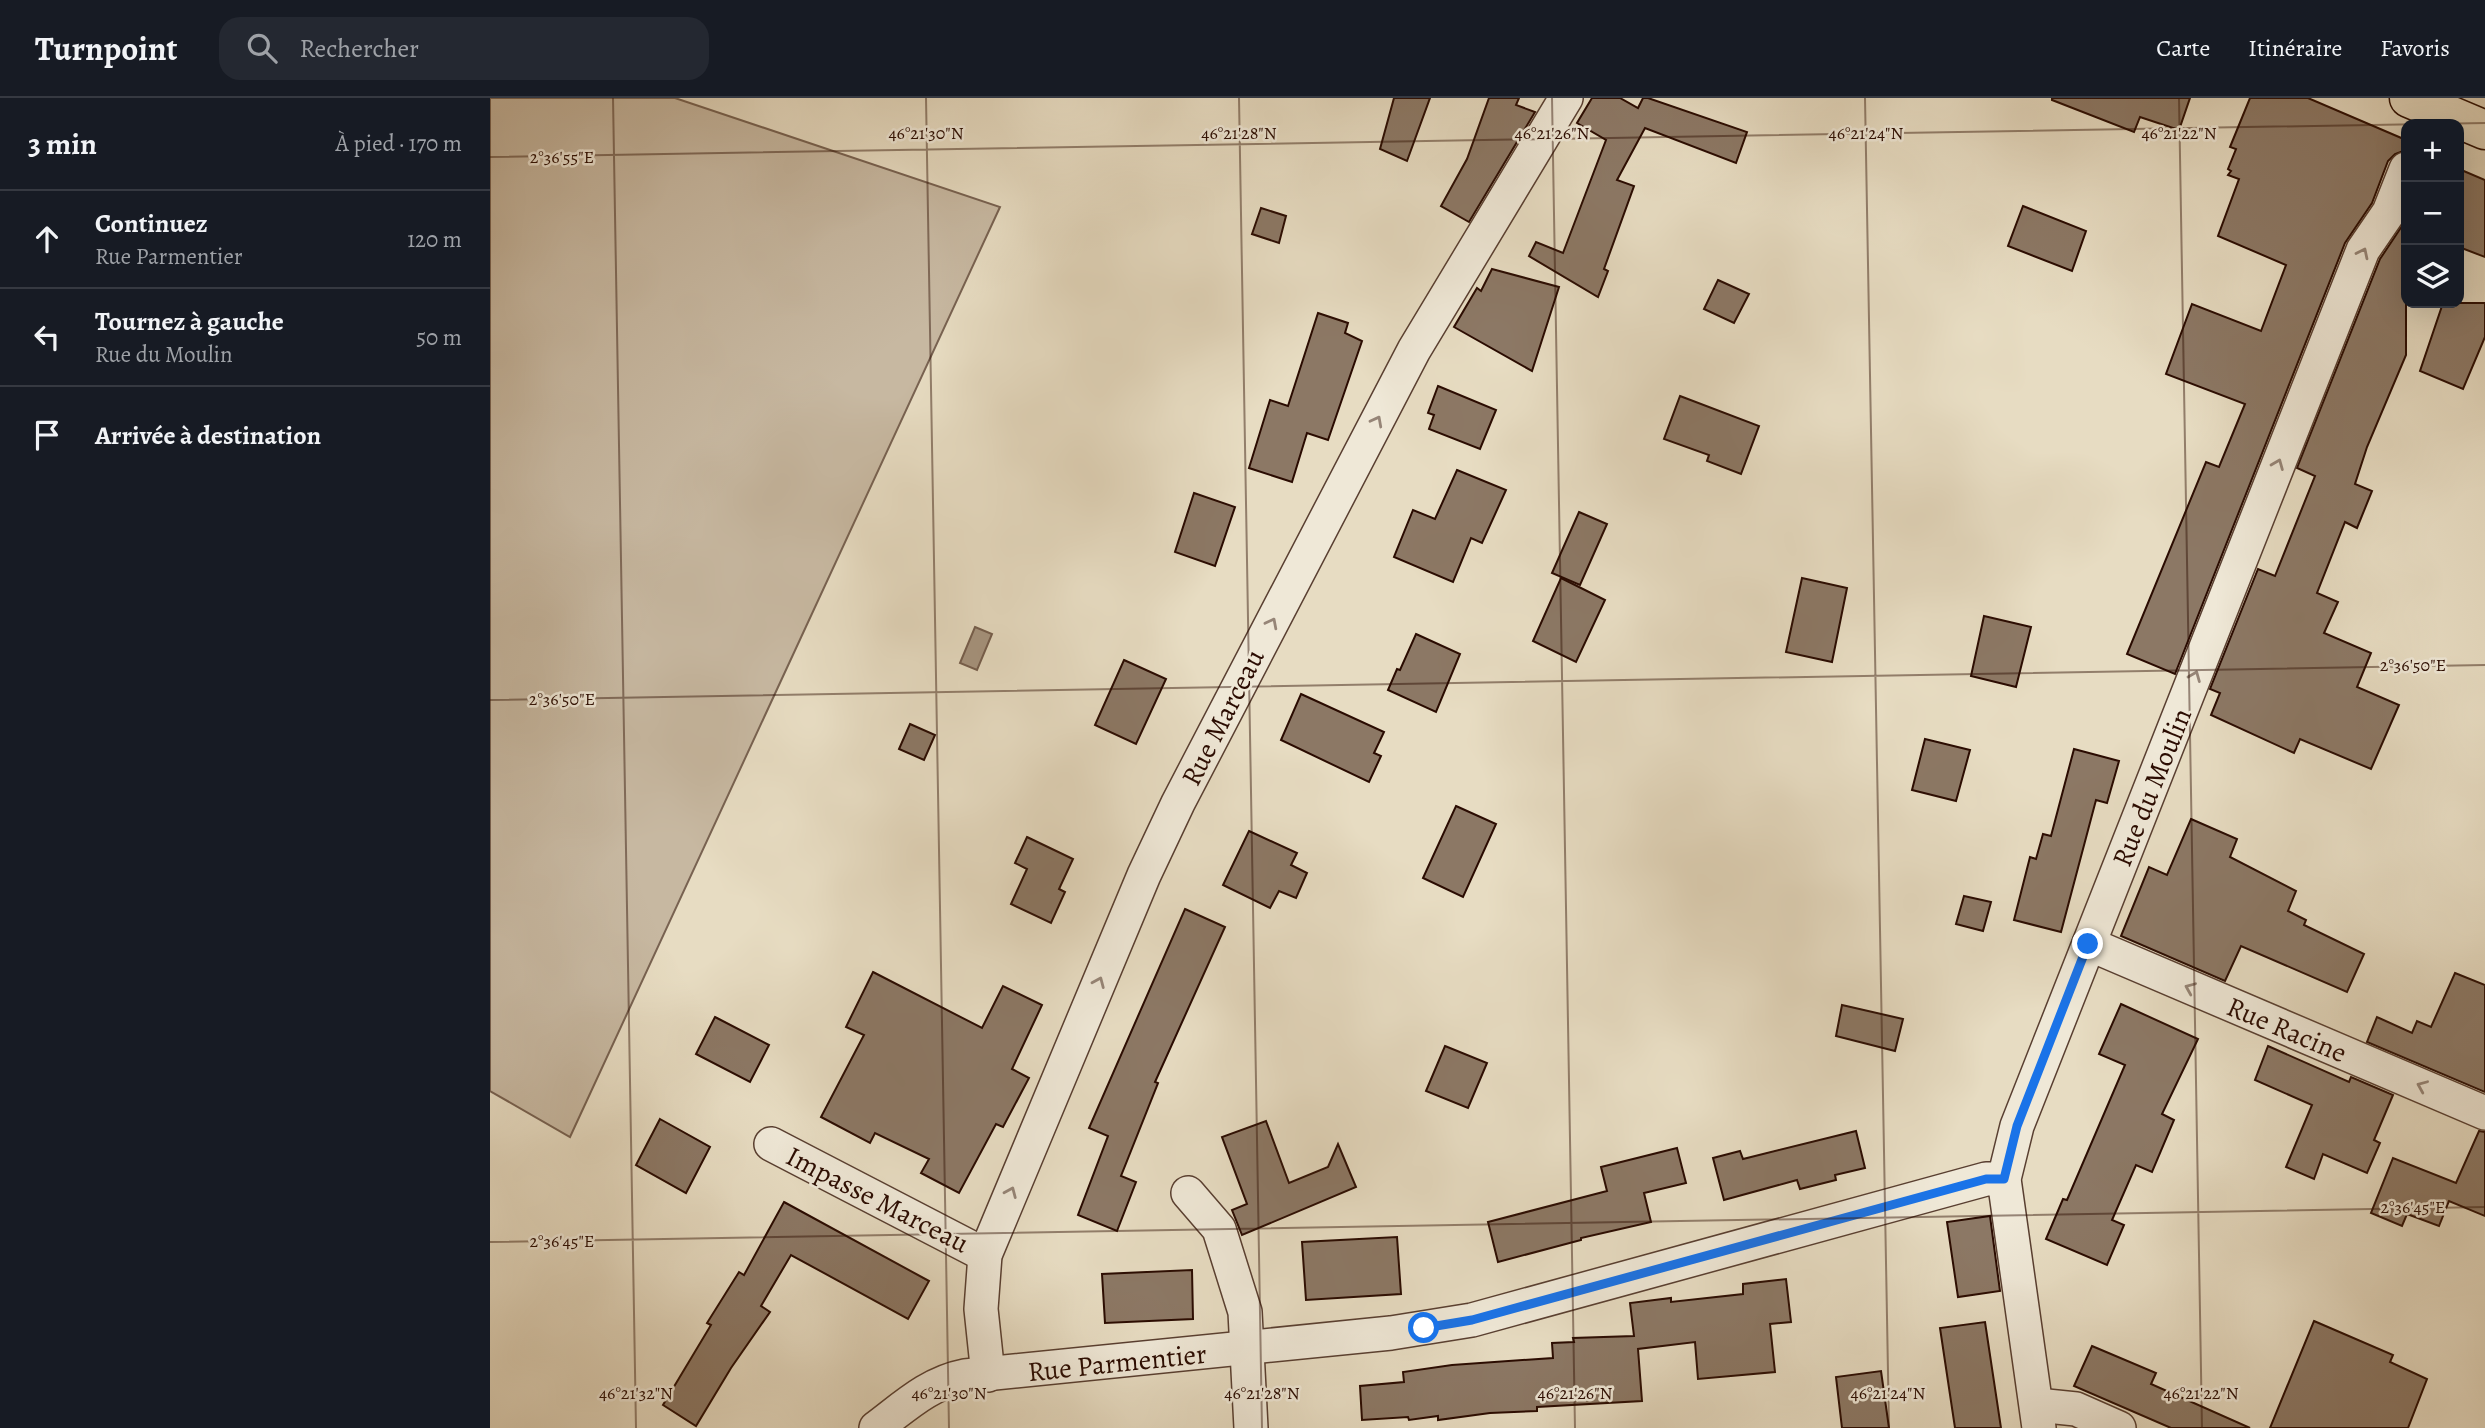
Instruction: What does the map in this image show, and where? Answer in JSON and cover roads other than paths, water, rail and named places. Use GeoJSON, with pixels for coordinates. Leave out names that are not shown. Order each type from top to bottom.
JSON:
{"type":"FeatureCollection","features":[{"type":"Feature","properties":{"kind":"main road"},"geometry":{"type":"LineString","coordinates":[[2424,107],[2485,130]]}},
{"type":"Feature","properties":{"kind":"street","name":"Rue Marceau"},"geometry":{"type":"LineString","coordinates":[[988,1375],[981,1309],[985,1255],[1144,875],[1178,803],[1414,350],[1566,98]]}},
{"type":"Feature","properties":{"kind":"street","name":"Rue du Moulin"},"geometry":{"type":"LineString","coordinates":[[2038,1417],[2006,1207],[2004,1179],[2017,1126],[2363,250],[2389,212],[2401,182]]}},
{"type":"Feature","properties":{"kind":"street","name":"Rue Racine"},"geometry":{"type":"LineString","coordinates":[[2088,944],[2485,1113]]}},
{"type":"Feature","properties":{"kind":"street","name":"Impasse Marceau"},"geometry":{"type":"LineString","coordinates":[[771,1144],[985,1255]]}},
{"type":"Feature","properties":{"kind":"street","name":"Rue Parmentier"},"geometry":{"type":"LineString","coordinates":[[876,1428],[921,1393],[946,1380],[1391,1333],[1472,1320],[1986,1179],[2004,1179]]}},
{"type":"Feature","properties":{"kind":"street","name":"Rue Parmentier"},"geometry":{"type":"LineString","coordinates":[[1188,1193],[1219,1228],[1245,1312],[1246,1348]]}},
{"type":"Feature","properties":{"kind":"street"},"geometry":{"type":"LineString","coordinates":[[1246,1348],[1251,1428]]}},
{"type":"Feature","properties":{"kind":"street"},"geometry":{"type":"LineString","coordinates":[[2038,1417],[2076,1409],[2119,1428]]}}]}
